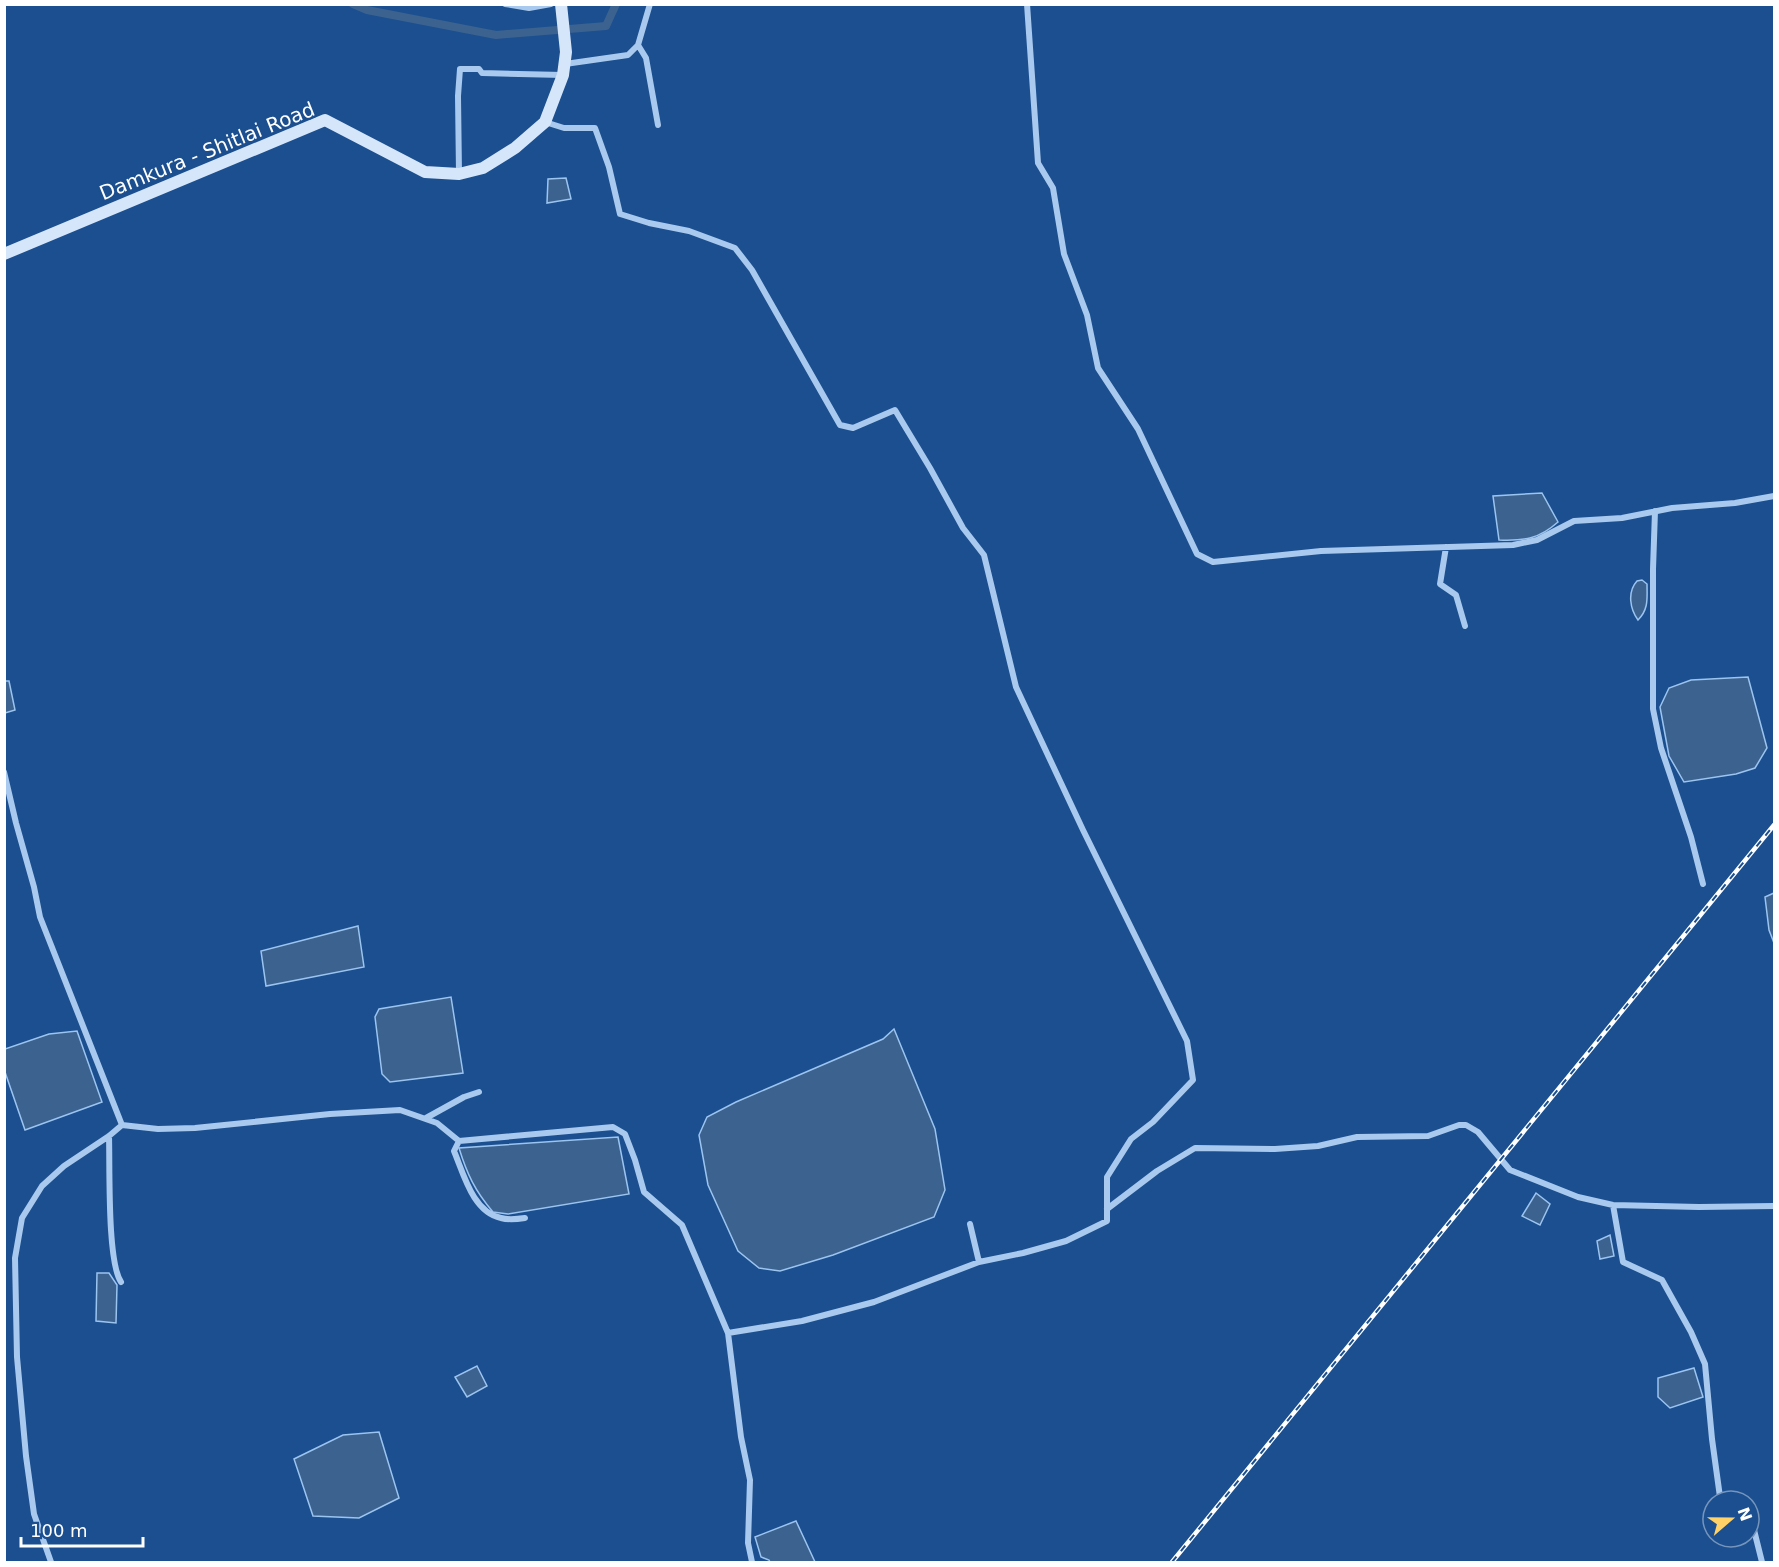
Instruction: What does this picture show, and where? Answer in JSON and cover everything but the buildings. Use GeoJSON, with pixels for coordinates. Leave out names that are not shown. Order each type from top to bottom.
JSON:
{"type":"FeatureCollection","features":[{"type":"Feature","properties":{"kind":"street"},"geometry":{"type":"LineString","coordinates":[[504,4],[529,8],[551,4]]}},
{"type":"Feature","properties":{"kind":"street"},"geometry":{"type":"LineString","coordinates":[[459,174],[460,69],[479,69],[482,73],[628,55],[638,45],[650,4]]}},
{"type":"Feature","properties":{"kind":"street"},"geometry":{"type":"LineString","coordinates":[[1027,4],[1038,163],[1053,188],[1064,254],[1087,315],[1098,368],[1138,429],[1197,554],[1213,562],[1321,551],[1513,545],[1537,540],[1574,522],[1622,518],[1655,511],[1774,496]]}},
{"type":"Feature","properties":{"kind":"street"},"geometry":{"type":"LineString","coordinates":[[562,10],[564,64]]}},
{"type":"Feature","properties":{"kind":"street"},"geometry":{"type":"LineString","coordinates":[[638,45],[645,58],[658,125]]}},
{"type":"Feature","properties":{"kind":"street","name":"Damkura - Shitlai Road"},"geometry":{"type":"LineString","coordinates":[[4,254],[325,120],[425,172],[459,174],[483,168],[515,148],[545,122],[564,64]]}},
{"type":"Feature","properties":{"kind":"street"},"geometry":{"type":"LineString","coordinates":[[545,122],[564,128],[595,128],[609,168],[620,214],[649,223],[689,231],[735,248],[752,270],[840,425],[853,428],[895,410],[963,528],[984,555],[1016,687],[1083,830],[1187,1041],[1193,1080],[1153,1122],[1131,1139],[1107,1177],[1107,1221],[1066,1241],[980,1262],[874,1302],[802,1321],[728,1333]]}},
{"type":"Feature","properties":{"kind":"street"},"geometry":{"type":"LineString","coordinates":[[1655,511],[1653,709],[1661,748],[1691,837],[1703,884]]}},
{"type":"Feature","properties":{"kind":"street"},"geometry":{"type":"LineString","coordinates":[[1446,547],[1440,584],[1456,595],[1465,626]]}},
{"type":"Feature","properties":{"kind":"street"},"geometry":{"type":"LineString","coordinates":[[4,772],[40,917],[122,1125]]}},
{"type":"Feature","properties":{"kind":"street"},"geometry":{"type":"LineString","coordinates":[[426,1118],[464,1097],[479,1092]]}},
{"type":"Feature","properties":{"kind":"street"},"geometry":{"type":"LineString","coordinates":[[51,1563],[34,1514],[17,1357],[15,1258],[22,1218],[42,1186],[64,1166],[122,1125],[158,1129],[195,1128],[330,1114],[400,1110],[437,1123],[459,1141],[613,1127],[625,1134],[644,1192],[682,1225],[728,1333],[741,1437],[750,1480],[747,1543],[752,1563]]}},
{"type":"Feature","properties":{"kind":"street"},"geometry":{"type":"LineString","coordinates":[[1107,1209],[1157,1171],[1195,1148],[1275,1149],[1318,1146],[1357,1137],[1428,1136],[1459,1125],[1466,1125],[1478,1131],[1510,1170],[1578,1197],[1613,1205],[1774,1206]]}},
{"type":"Feature","properties":{"kind":"street"},"geometry":{"type":"LineString","coordinates":[[109,1136],[112,1237],[115,1268],[121,1282]]}},
{"type":"Feature","properties":{"kind":"street"},"geometry":{"type":"LineString","coordinates":[[459,1141],[454,1151],[468,1186],[485,1212],[502,1219],[525,1218]]}},
{"type":"Feature","properties":{"kind":"street"},"geometry":{"type":"LineString","coordinates":[[1613,1205],[1623,1262],[1662,1280],[1691,1332],[1705,1364],[1719,1489]]}},
{"type":"Feature","properties":{"kind":"street"},"geometry":{"type":"LineString","coordinates":[[970,1224],[980,1262]]}},
{"type":"Feature","properties":{"kind":"water"},"geometry":{"type":"Polygon","coordinates":[[[566,178],[571,199],[547,203],[548,179],[566,178]]]}},
{"type":"Feature","properties":{"kind":"water"},"geometry":{"type":"Polygon","coordinates":[[[1542,493],[1558,522],[1531,538],[1499,540],[1493,496],[1542,493]]]}},
{"type":"Feature","properties":{"kind":"water"},"geometry":{"type":"Polygon","coordinates":[[[1642,580],[1647,584],[1647,603],[1638,620],[1633,611],[1631,595],[1634,585],[1637,581],[1642,580]]]}},
{"type":"Feature","properties":{"kind":"water"},"geometry":{"type":"Polygon","coordinates":[[[1748,677],[1767,748],[1755,768],[1736,774],[1684,782],[1669,756],[1660,707],[1669,688],[1691,680],[1748,677]]]}},
{"type":"Feature","properties":{"kind":"water"},"geometry":{"type":"Polygon","coordinates":[[[5,681],[9,681],[15,710],[5,713],[5,681]]]}},
{"type":"Feature","properties":{"kind":"water"},"geometry":{"type":"Polygon","coordinates":[[[1774,893],[1774,943],[1769,930],[1765,897],[1774,893]]]}},
{"type":"Feature","properties":{"kind":"water"},"geometry":{"type":"Polygon","coordinates":[[[358,926],[364,967],[266,986],[261,951],[358,926]]]}},
{"type":"Feature","properties":{"kind":"water"},"geometry":{"type":"Polygon","coordinates":[[[451,997],[463,1073],[390,1082],[382,1074],[375,1017],[379,1009],[451,997]]]}},
{"type":"Feature","properties":{"kind":"water"},"geometry":{"type":"Polygon","coordinates":[[[894,1029],[935,1129],[945,1190],[934,1217],[833,1255],[780,1271],[759,1268],[738,1251],[708,1185],[699,1135],[707,1117],[736,1102],[883,1039],[894,1029]]]}},
{"type":"Feature","properties":{"kind":"water"},"geometry":{"type":"Polygon","coordinates":[[[77,1031],[102,1102],[25,1130],[5,1072],[5,1049],[49,1034],[77,1031]]]}},
{"type":"Feature","properties":{"kind":"water"},"geometry":{"type":"Polygon","coordinates":[[[618,1137],[629,1194],[508,1214],[493,1212],[481,1197],[472,1182],[459,1148],[618,1137]]]}},
{"type":"Feature","properties":{"kind":"water"},"geometry":{"type":"Polygon","coordinates":[[[1536,1193],[1550,1204],[1540,1225],[1522,1216],[1536,1193]]]}},
{"type":"Feature","properties":{"kind":"water"},"geometry":{"type":"Polygon","coordinates":[[[1610,1235],[1614,1256],[1600,1259],[1597,1241],[1610,1235]]]}},
{"type":"Feature","properties":{"kind":"water"},"geometry":{"type":"Polygon","coordinates":[[[97,1273],[109,1273],[117,1285],[116,1323],[96,1321],[97,1273]]]}},
{"type":"Feature","properties":{"kind":"water"},"geometry":{"type":"Polygon","coordinates":[[[477,1366],[487,1386],[467,1397],[455,1377],[477,1366]]]}},
{"type":"Feature","properties":{"kind":"water"},"geometry":{"type":"Polygon","coordinates":[[[1694,1368],[1703,1397],[1670,1408],[1658,1397],[1658,1378],[1694,1368]]]}},
{"type":"Feature","properties":{"kind":"water"},"geometry":{"type":"Polygon","coordinates":[[[379,1432],[399,1498],[359,1518],[313,1516],[294,1459],[343,1435],[379,1432]]]}},
{"type":"Feature","properties":{"kind":"water"},"geometry":{"type":"Polygon","coordinates":[[[796,1521],[815,1562],[770,1562],[761,1557],[755,1537],[796,1521]]]}},
{"type":"Feature","properties":{"kind":"waterway"},"geometry":{"type":"LineString","coordinates":[[353,4],[367,10],[496,35],[606,26],[616,4]]}},
{"type":"Feature","properties":{"kind":"railway"},"geometry":{"type":"LineString","coordinates":[[1172,1562],[1774,825]]}}]}
